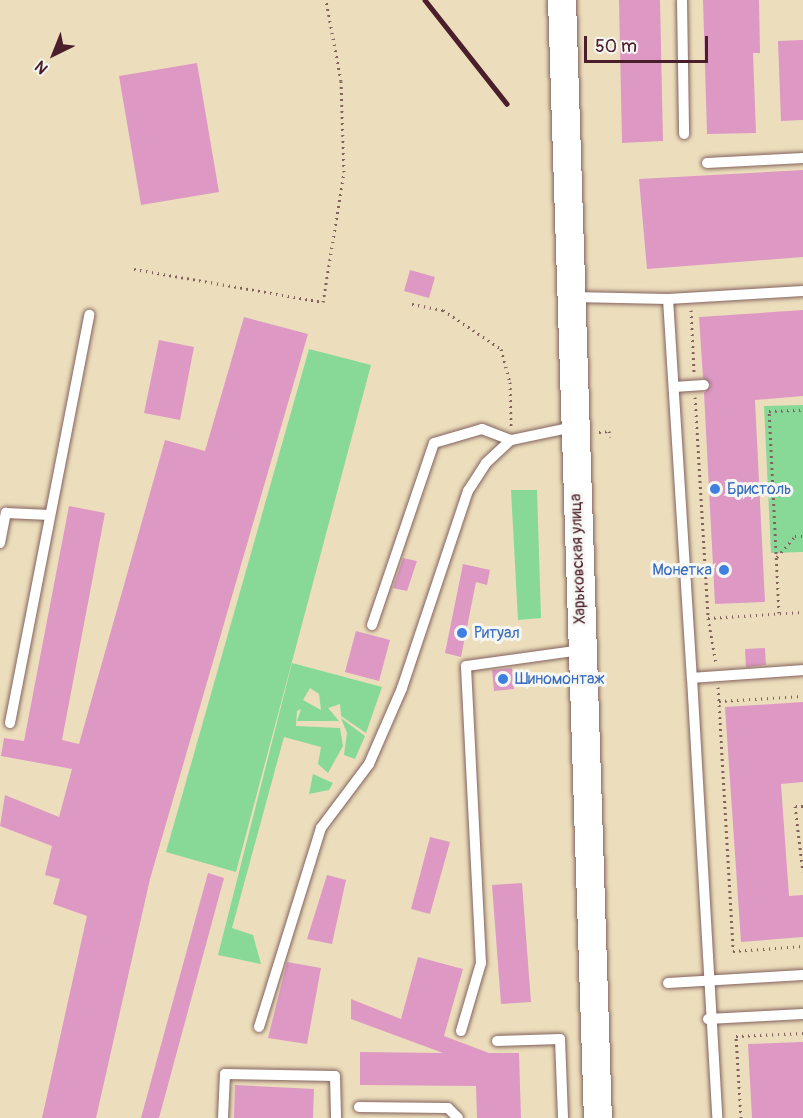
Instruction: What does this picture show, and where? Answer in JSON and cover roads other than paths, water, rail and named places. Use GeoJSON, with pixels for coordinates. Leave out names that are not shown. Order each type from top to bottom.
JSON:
{"type":"FeatureCollection","features":[{"type":"Feature","properties":{"kind":"street","name":"Харьковская улица"},"geometry":{"type":"LineString","coordinates":[[562,0],[569,297],[587,429],[581,650],[598,1118]]}},
{"type":"Feature","properties":{"kind":"lane"},"geometry":{"type":"LineString","coordinates":[[682,0],[684,134]]}},
{"type":"Feature","properties":{"kind":"lane"},"geometry":{"type":"LineString","coordinates":[[707,163],[803,158]]}},
{"type":"Feature","properties":{"kind":"lane"},"geometry":{"type":"LineString","coordinates":[[569,297],[668,299],[803,291]]}},
{"type":"Feature","properties":{"kind":"lane"},"geometry":{"type":"LineString","coordinates":[[668,299],[692,678],[705,981],[717,1118]]}},
{"type":"Feature","properties":{"kind":"lane"},"geometry":{"type":"LineString","coordinates":[[10,723],[89,315]]}},
{"type":"Feature","properties":{"kind":"lane"},"geometry":{"type":"LineString","coordinates":[[674,387],[699,385]]}},
{"type":"Feature","properties":{"kind":"lane"},"geometry":{"type":"LineString","coordinates":[[372,625],[434,443],[482,429],[512,440],[587,429]]}},
{"type":"Feature","properties":{"kind":"lane"},"geometry":{"type":"LineString","coordinates":[[259,1027],[321,828],[369,764],[397,699],[468,491],[486,463],[512,440]]}},
{"type":"Feature","properties":{"kind":"lane"},"geometry":{"type":"LineString","coordinates":[[0,543],[6,513],[50,515]]}},
{"type":"Feature","properties":{"kind":"lane"},"geometry":{"type":"LineString","coordinates":[[461,1031],[481,963],[466,666],[581,650]]}},
{"type":"Feature","properties":{"kind":"lane"},"geometry":{"type":"LineString","coordinates":[[692,678],[803,670]]}},
{"type":"Feature","properties":{"kind":"lane"},"geometry":{"type":"LineString","coordinates":[[668,983],[803,975]]}},
{"type":"Feature","properties":{"kind":"lane"},"geometry":{"type":"LineString","coordinates":[[708,1019],[803,1014]]}},
{"type":"Feature","properties":{"kind":"lane"},"geometry":{"type":"LineString","coordinates":[[497,1041],[560,1039],[563,1118]]}},
{"type":"Feature","properties":{"kind":"lane"},"geometry":{"type":"LineString","coordinates":[[223,1118],[225,1074],[335,1076],[336,1118]]}},
{"type":"Feature","properties":{"kind":"lane"},"geometry":{"type":"LineString","coordinates":[[359,1107],[448,1108],[458,1118]]}},
{"type":"Feature","properties":{"kind":"railway"},"geometry":{"type":"LineString","coordinates":[[425,0],[507,104]]}},
{"type":"Feature","properties":{"kind":"place","name":"Бристоль"},"geometry":{"type":"Point","coordinates":[715,489]}},
{"type":"Feature","properties":{"kind":"place","name":"Монетка"},"geometry":{"type":"Point","coordinates":[724,570]}},
{"type":"Feature","properties":{"kind":"place","name":"Ритуал"},"geometry":{"type":"Point","coordinates":[462,633]}},
{"type":"Feature","properties":{"kind":"place","name":"Шиномонтаж"},"geometry":{"type":"Point","coordinates":[503,679]}}]}
